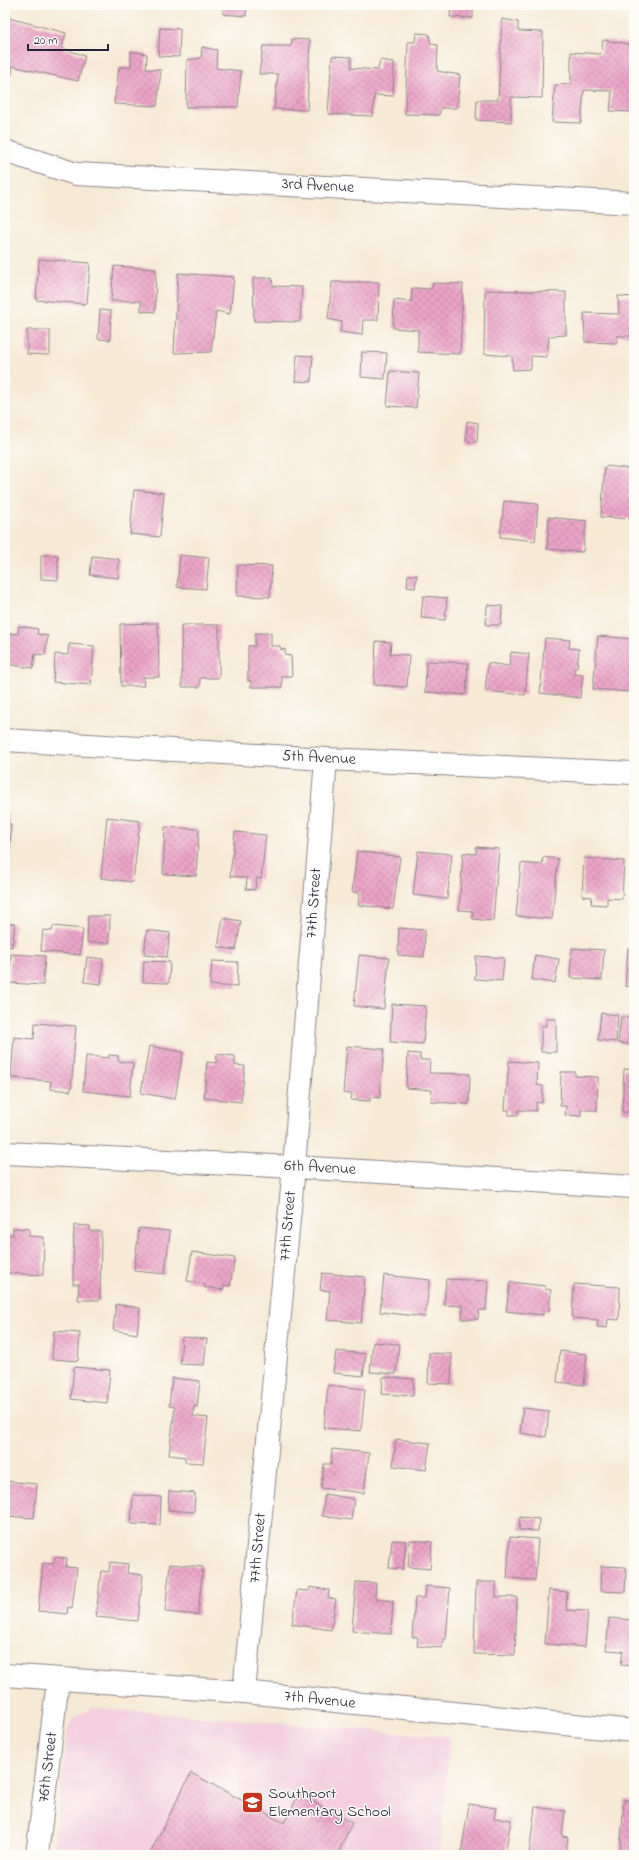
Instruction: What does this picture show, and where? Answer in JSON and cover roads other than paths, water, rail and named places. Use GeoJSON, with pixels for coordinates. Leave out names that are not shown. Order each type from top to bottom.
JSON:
{"type":"FeatureCollection","features":[{"type":"Feature","properties":{"kind":"street","name":"3rd Avenue"},"geometry":{"type":"LineString","coordinates":[[5,151],[76,174],[634,203]]}},
{"type":"Feature","properties":{"kind":"street","name":"5th Avenue"},"geometry":{"type":"LineString","coordinates":[[5,740],[326,759],[634,772]]}},
{"type":"Feature","properties":{"kind":"street","name":"77th Street"},"geometry":{"type":"LineString","coordinates":[[244,1692],[294,1167],[326,759]]}},
{"type":"Feature","properties":{"kind":"street","name":"6th Avenue"},"geometry":{"type":"LineString","coordinates":[[5,1153],[294,1167],[634,1187]]}},
{"type":"Feature","properties":{"kind":"street","name":"7th Avenue"},"geometry":{"type":"LineString","coordinates":[[5,1675],[58,1680],[244,1692],[634,1731]]}},
{"type":"Feature","properties":{"kind":"street","name":"76th Street"},"geometry":{"type":"LineString","coordinates":[[37,1855],[58,1680]]}},
{"type":"Feature","properties":{"kind":"place","name":"Southport Elementary School"},"geometry":{"type":"Point","coordinates":[252,1803]}}]}
